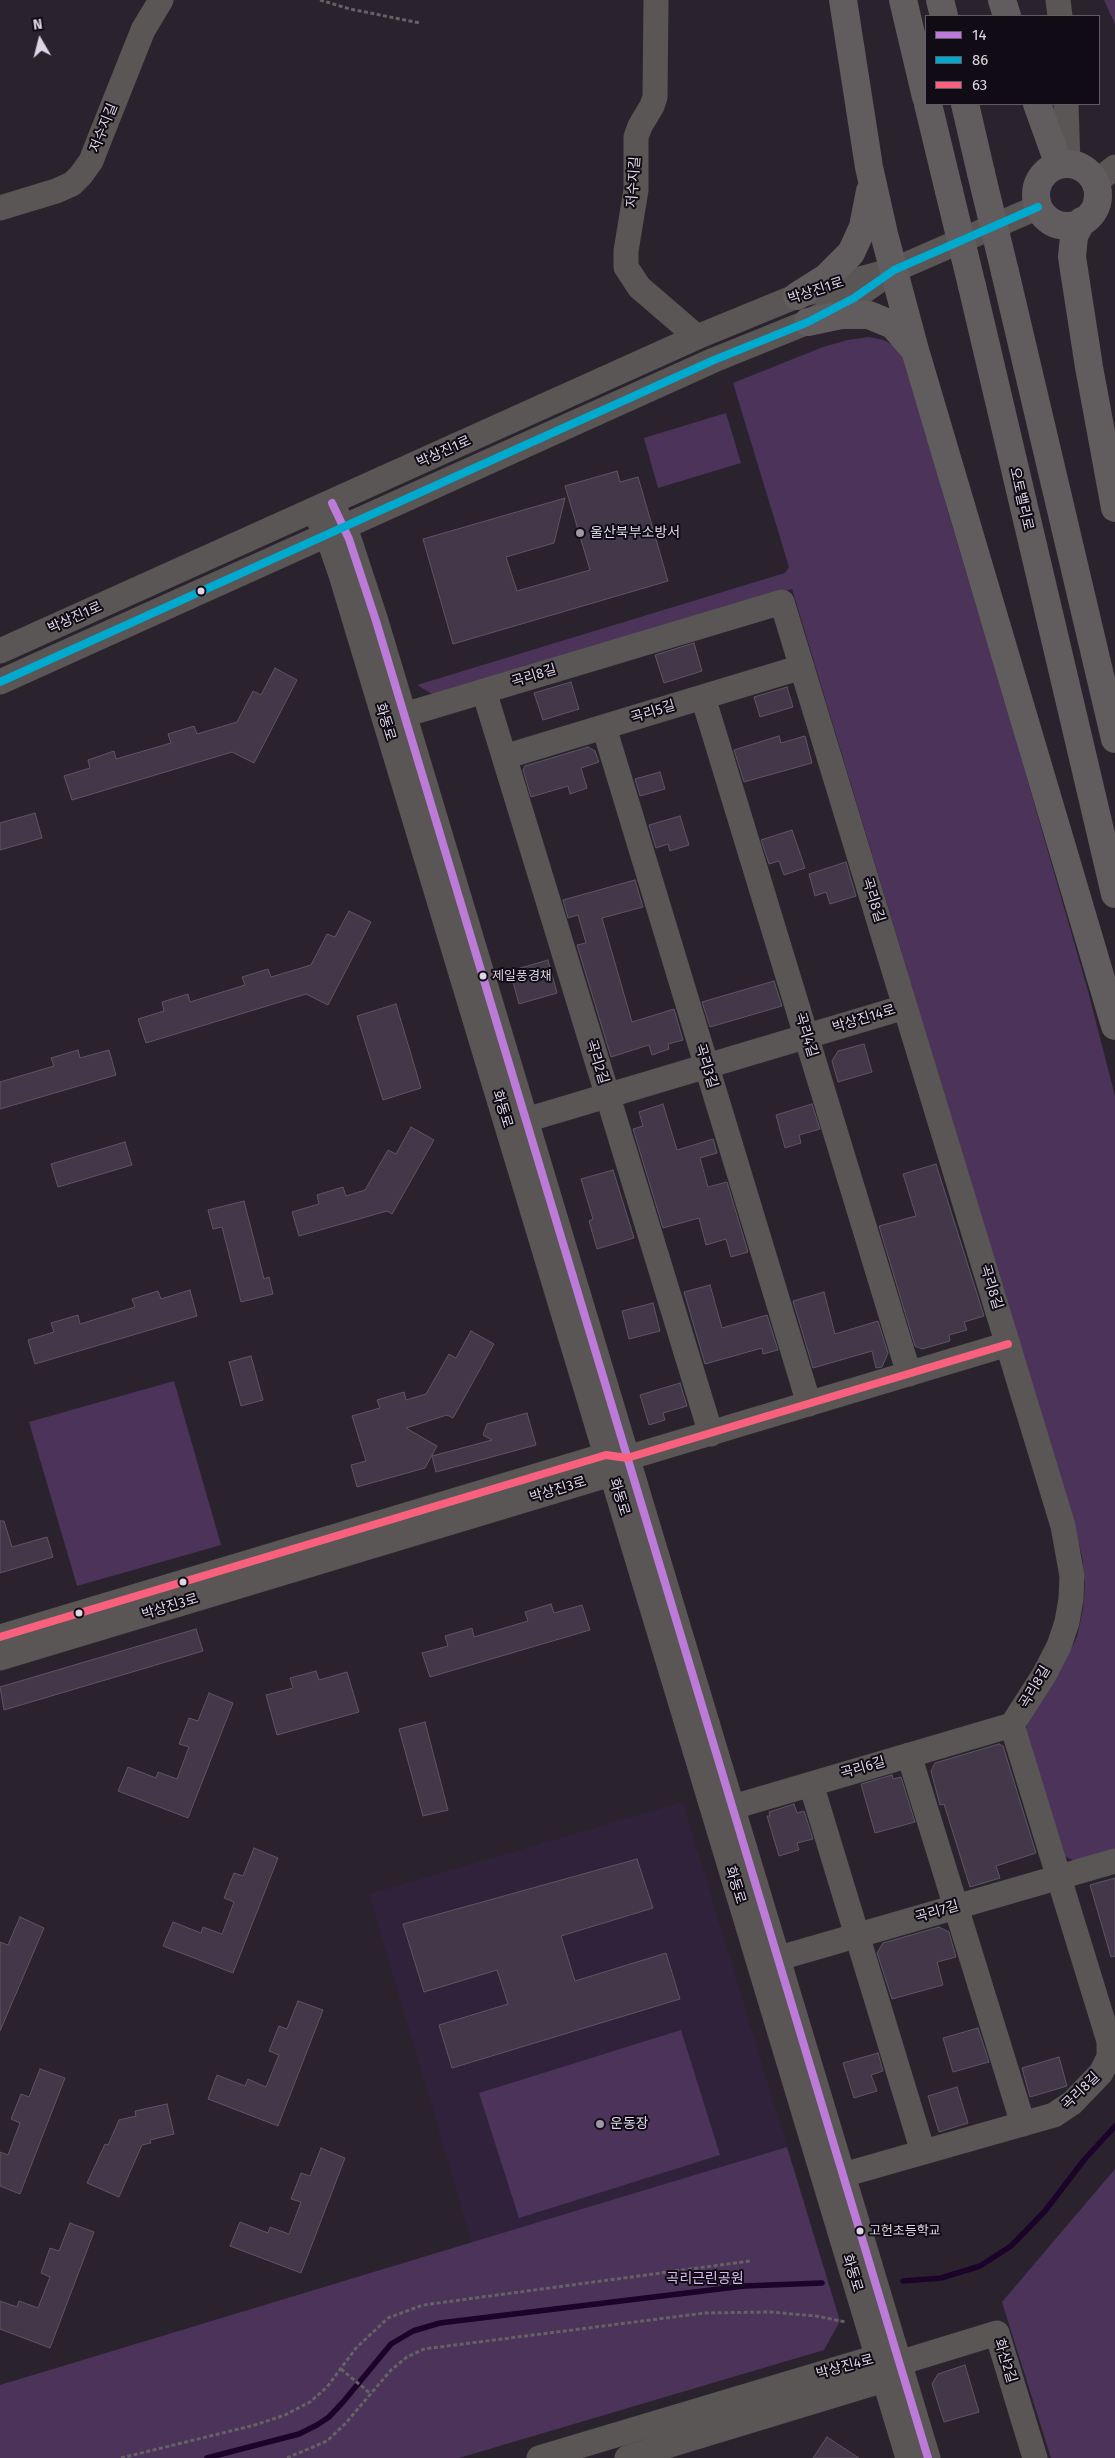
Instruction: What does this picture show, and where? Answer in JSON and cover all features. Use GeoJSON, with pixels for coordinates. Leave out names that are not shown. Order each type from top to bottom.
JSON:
{"type":"FeatureCollection","features":[{"type":"Feature","properties":{"kind":"highway"},"geometry":{"type":"LineString","coordinates":[[842,0],[869,167],[915,350],[1115,1026]]}},
{"type":"Feature","properties":{"kind":"highway"},"geometry":{"type":"LineString","coordinates":[[903,0],[925,93]]}},
{"type":"Feature","properties":{"kind":"highway"},"geometry":{"type":"LineString","coordinates":[[940,0],[944,15]]}},
{"type":"Feature","properties":{"kind":"highway"},"geometry":{"type":"LineString","coordinates":[[1002,0],[1007,15]]}},
{"type":"Feature","properties":{"kind":"highway","name":"오토밸리로"},"geometry":{"type":"LineString","coordinates":[[928,105],[1115,894]]}},
{"type":"Feature","properties":{"kind":"highway"},"geometry":{"type":"LineString","coordinates":[[964,105],[1115,739]]}},
{"type":"Feature","properties":{"kind":"highway"},"geometry":{"type":"LineString","coordinates":[[1053,111],[1063,165]]}},
{"type":"Feature","properties":{"kind":"highway"},"geometry":{"type":"LineString","coordinates":[[1082,222],[1074,225],[1057,224],[1042,214],[1036,198],[1039,181],[1044,174],[1063,165],[1105,175],[1097,200],[1089,216],[1082,222],[1074,236],[1072,257],[1089,367],[1115,508]]}},
{"type":"Feature","properties":{"kind":"highway"},"geometry":{"type":"LineString","coordinates":[[797,296],[827,277],[851,253],[858,240],[868,210],[869,167]]}},
{"type":"Feature","properties":{"kind":"highway"},"geometry":{"type":"LineString","coordinates":[[808,322],[841,315],[869,315],[893,325],[915,350]]}},
{"type":"Feature","properties":{"kind":"street","name":"저수지길"},"geometry":{"type":"LineString","coordinates":[[0,208],[56,191],[72,184],[81,175],[94,154],[143,30],[161,0]]}},
{"type":"Feature","properties":{"kind":"street","name":"저수지길"},"geometry":{"type":"LineString","coordinates":[[656,0],[655,97],[636,136],[636,190],[626,251],[626,267],[640,287],[696,337]]}},
{"type":"Feature","properties":{"kind":"street"},"geometry":{"type":"LineString","coordinates":[[1058,0],[1060,15]]}},
{"type":"Feature","properties":{"kind":"street","name":"박상진1로"},"geometry":{"type":"LineString","coordinates":[[0,682],[714,360],[808,322],[854,298],[894,270],[1038,206]]}},
{"type":"Feature","properties":{"kind":"street","name":"박상진1로"},"geometry":{"type":"LineString","coordinates":[[0,651],[323,507],[696,337],[797,296],[848,280],[894,270]]}},
{"type":"Feature","properties":{"kind":"street","name":"화동로"},"geometry":{"type":"LineString","coordinates":[[323,507],[335,532],[359,568],[404,715],[516,1123],[615,1462],[723,1810],[887,2367],[928,2458]]}},
{"type":"Feature","properties":{"kind":"street","name":"화동로"},"geometry":{"type":"LineString","coordinates":[[335,532],[341,575],[516,1123]]}},
{"type":"Feature","properties":{"kind":"street","name":"곡리8길"},"geometry":{"type":"LineString","coordinates":[[404,715],[782,602],[1063,1526],[1072,1576],[1069,1614],[1059,1646],[1044,1675],[1012,1724],[1109,2041],[1109,2057],[1101,2074],[1064,2110],[1054,2115],[843,2175]]}},
{"type":"Feature","properties":{"kind":"street","name":"곡리5길"},"geometry":{"type":"LineString","coordinates":[[504,757],[802,667]]}},
{"type":"Feature","properties":{"kind":"street","name":"곡리2길"},"geometry":{"type":"LineString","coordinates":[[484,691],[710,1434]]}},
{"type":"Feature","properties":{"kind":"street","name":"곡리4길"},"geometry":{"type":"LineString","coordinates":[[702,697],[909,1374]]}},
{"type":"Feature","properties":{"kind":"street","name":"곡리3길"},"geometry":{"type":"LineString","coordinates":[[604,727],[809,1404]]}},
{"type":"Feature","properties":{"kind":"street","name":"박상진14로"},"geometry":{"type":"LineString","coordinates":[[516,1123],[906,1007]]}},
{"type":"Feature","properties":{"kind":"street"},"geometry":{"type":"LineString","coordinates":[[615,1462],[1008,1344]]}},
{"type":"Feature","properties":{"kind":"street","name":"박상진3로"},"geometry":{"type":"LineString","coordinates":[[0,1637],[615,1462]]}},
{"type":"Feature","properties":{"kind":"street","name":"박상진3로"},"geometry":{"type":"LineString","coordinates":[[0,1658],[615,1462]]}},
{"type":"Feature","properties":{"kind":"street","name":"곡리6길"},"geometry":{"type":"LineString","coordinates":[[723,1810],[1012,1724]]}},
{"type":"Feature","properties":{"kind":"street"},"geometry":{"type":"LineString","coordinates":[[909,1755],[1023,2124]]}},
{"type":"Feature","properties":{"kind":"street"},"geometry":{"type":"LineString","coordinates":[[811,1784],[923,2152]]}},
{"type":"Feature","properties":{"kind":"street","name":"곡리7길"},"geometry":{"type":"LineString","coordinates":[[768,1962],[1115,1861]]}},
{"type":"Feature","properties":{"kind":"street","name":"화동로"},"geometry":{"type":"LineString","coordinates":[[768,1962],[843,2175],[908,2458]]}},
{"type":"Feature","properties":{"kind":"street","name":"화산2길"},"geometry":{"type":"LineString","coordinates":[[887,2367],[997,2333],[1035,2458]]}},
{"type":"Feature","properties":{"kind":"street","name":"박상진4로"},"geometry":{"type":"LineString","coordinates":[[539,2458],[887,2367]]}},
{"type":"Feature","properties":{"kind":"street","name":"박상진4로"},"geometry":{"type":"LineString","coordinates":[[627,2458],[887,2367]]}},
{"type":"Feature","properties":{"kind":"path"},"geometry":{"type":"LineString","coordinates":[[320,0],[350,9],[420,22]]}},
{"type":"Feature","properties":{"kind":"path"},"geometry":{"type":"LineString","coordinates":[[121,2458],[255,2425],[285,2415],[310,2402],[327,2387],[356,2348],[388,2318],[423,2305],[750,2262]]}},
{"type":"Feature","properties":{"kind":"path"},"geometry":{"type":"LineString","coordinates":[[287,2458],[327,2441],[391,2370],[407,2357],[424,2349],[705,2313],[770,2312],[816,2316],[850,2322]]}},
{"type":"Feature","properties":{"kind":"path"},"geometry":{"type":"LineString","coordinates":[[341,2370],[371,2394]]}},
{"type":"Feature","properties":{"kind":"shaded area"},"geometry":{"type":"Polygon","coordinates":[[[683,1802],[787,2147],[472,2243],[369,1894],[683,1802]]]}},
{"type":"Feature","properties":{"kind":"green space"},"geometry":{"type":"Polygon","coordinates":[[[1104,0],[1115,0],[1115,24],[1104,0]]]}},
{"type":"Feature","properties":{"kind":"green space"},"geometry":{"type":"Polygon","coordinates":[[[869,337],[884,340],[896,347],[905,360],[912,381],[948,512],[1088,991],[1115,1096],[1115,1853],[1081,1864],[1064,1856],[1025,1732],[1031,1712],[1065,1661],[1077,1637],[1083,1609],[1085,1583],[1082,1556],[1073,1520],[792,589],[432,694],[417,685],[785,573],[789,567],[733,383],[823,347],[848,340],[869,337]]]}},
{"type":"Feature","properties":{"kind":"green space"},"geometry":{"type":"Polygon","coordinates":[[[726,413],[741,463],[658,488],[644,438],[726,413]]]}},
{"type":"Feature","properties":{"kind":"green space"},"geometry":{"type":"Polygon","coordinates":[[[174,1381],[221,1545],[77,1586],[29,1422],[174,1381]]]}},
{"type":"Feature","properties":{"kind":"green space","name":"운동장"},"geometry":{"type":"Polygon","coordinates":[[[681,2030],[720,2155],[519,2218],[479,2093],[681,2030]]]}},
{"type":"Feature","properties":{"kind":"green space","name":"곡리근린공원"},"geometry":{"type":"Polygon","coordinates":[[[787,2147],[840,2321],[824,2350],[459,2458],[0,2458],[0,2385],[787,2147]]]}},
{"type":"Feature","properties":{"kind":"green space"},"geometry":{"type":"Polygon","coordinates":[[[1115,2169],[1115,2458],[1051,2458],[1002,2302],[1115,2169]]]}},
{"type":"Feature","properties":{"kind":"building"},"geometry":{"type":"Polygon","coordinates":[[[617,471],[620,482],[638,477],[668,581],[453,644],[423,539],[565,498],[554,543],[506,557],[517,591],[590,570],[565,486],[617,471]]]}},
{"type":"Feature","properties":{"kind":"building"},"geometry":{"type":"Polygon","coordinates":[[[694,643],[702,671],[664,683],[655,655],[694,643]]]}},
{"type":"Feature","properties":{"kind":"building"},"geometry":{"type":"Polygon","coordinates":[[[275,668],[297,680],[254,763],[232,752],[72,800],[64,776],[90,768],[88,760],[114,751],[116,759],[171,743],[168,734],[194,726],[197,734],[237,722],[253,691],[261,695],[275,668]]]}},
{"type":"Feature","properties":{"kind":"building"},"geometry":{"type":"Polygon","coordinates":[[[571,682],[579,709],[543,720],[534,693],[571,682]]]}},
{"type":"Feature","properties":{"kind":"building"},"geometry":{"type":"Polygon","coordinates":[[[787,687],[793,707],[760,717],[754,697],[787,687]]]}},
{"type":"Feature","properties":{"kind":"building"},"geometry":{"type":"Polygon","coordinates":[[[779,736],[781,743],[805,736],[812,763],[744,782],[734,750],[779,736]]]}},
{"type":"Feature","properties":{"kind":"building"},"geometry":{"type":"Polygon","coordinates":[[[588,747],[595,751],[599,762],[581,768],[587,788],[570,794],[568,786],[531,797],[523,770],[525,766],[588,747]]]}},
{"type":"Feature","properties":{"kind":"building"},"geometry":{"type":"Polygon","coordinates":[[[660,772],[665,789],[640,796],[635,779],[660,772]]]}},
{"type":"Feature","properties":{"kind":"building"},"geometry":{"type":"Polygon","coordinates":[[[35,813],[42,838],[0,850],[0,823],[35,813]]]}},
{"type":"Feature","properties":{"kind":"building"},"geometry":{"type":"Polygon","coordinates":[[[680,816],[689,845],[670,851],[668,844],[656,848],[649,825],[680,816]]]}},
{"type":"Feature","properties":{"kind":"building"},"geometry":{"type":"Polygon","coordinates":[[[792,830],[805,868],[784,875],[779,861],[769,864],[761,840],[792,830]]]}},
{"type":"Feature","properties":{"kind":"building"},"geometry":{"type":"Polygon","coordinates":[[[846,862],[856,896],[830,904],[826,892],[815,896],[809,874],[846,862]]]}},
{"type":"Feature","properties":{"kind":"building"},"geometry":{"type":"Polygon","coordinates":[[[635,880],[643,907],[602,918],[632,1022],[674,1009],[683,1040],[668,1044],[669,1049],[652,1055],[649,1045],[611,1057],[577,945],[586,943],[578,915],[568,918],[563,900],[635,880]]]}},
{"type":"Feature","properties":{"kind":"building"},"geometry":{"type":"Polygon","coordinates":[[[349,911],[371,922],[328,1005],[306,994],[146,1043],[138,1019],[164,1011],[162,1002],[188,994],[190,1002],[245,985],[242,977],[268,969],[271,977],[311,965],[327,934],[335,937],[349,911]]]}},
{"type":"Feature","properties":{"kind":"building"},"geometry":{"type":"Polygon","coordinates":[[[548,960],[557,993],[519,1004],[510,971],[548,960]]]}},
{"type":"Feature","properties":{"kind":"building"},"geometry":{"type":"Polygon","coordinates":[[[774,981],[782,1006],[710,1027],[702,1002],[774,981]]]}},
{"type":"Feature","properties":{"kind":"building"},"geometry":{"type":"Polygon","coordinates":[[[396,1004],[421,1088],[383,1100],[357,1016],[396,1004]]]}},
{"type":"Feature","properties":{"kind":"building"},"geometry":{"type":"Polygon","coordinates":[[[864,1044],[872,1072],[838,1082],[832,1061],[838,1051],[864,1044]]]}},
{"type":"Feature","properties":{"kind":"building"},"geometry":{"type":"Polygon","coordinates":[[[78,1050],[80,1058],[109,1050],[116,1075],[0,1109],[0,1082],[54,1066],[51,1058],[78,1050]]]}},
{"type":"Feature","properties":{"kind":"building"},"geometry":{"type":"Polygon","coordinates":[[[663,1104],[677,1150],[713,1139],[717,1153],[700,1158],[708,1187],[727,1182],[748,1252],[731,1257],[726,1239],[706,1245],[699,1218],[663,1228],[633,1129],[643,1126],[639,1112],[663,1104]]]}},
{"type":"Feature","properties":{"kind":"building"},"geometry":{"type":"Polygon","coordinates":[[[812,1104],[820,1129],[799,1135],[801,1143],[785,1148],[776,1115],[812,1104]]]}},
{"type":"Feature","properties":{"kind":"building"},"geometry":{"type":"Polygon","coordinates":[[[411,1127],[434,1140],[392,1214],[387,1211],[299,1236],[292,1212],[319,1204],[317,1195],[343,1187],[346,1196],[365,1190],[388,1150],[396,1154],[411,1127]]]}},
{"type":"Feature","properties":{"kind":"building"},"geometry":{"type":"Polygon","coordinates":[[[125,1142],[132,1165],[58,1187],[51,1164],[125,1142]]]}},
{"type":"Feature","properties":{"kind":"building"},"geometry":{"type":"Polygon","coordinates":[[[936,1164],[984,1316],[964,1322],[967,1330],[949,1335],[950,1341],[922,1349],[915,1346],[879,1226],[916,1216],[903,1174],[936,1164]]]}},
{"type":"Feature","properties":{"kind":"building"},"geometry":{"type":"Polygon","coordinates":[[[613,1170],[634,1238],[597,1249],[589,1221],[593,1219],[581,1179],[613,1170]]]}},
{"type":"Feature","properties":{"kind":"building"},"geometry":{"type":"Polygon","coordinates":[[[244,1201],[264,1279],[269,1277],[273,1294],[241,1302],[222,1227],[213,1229],[208,1210],[244,1201]]]}},
{"type":"Feature","properties":{"kind":"building"},"geometry":{"type":"Polygon","coordinates":[[[710,1285],[722,1328],[767,1315],[778,1350],[763,1354],[762,1348],[705,1364],[684,1292],[710,1285]]]}},
{"type":"Feature","properties":{"kind":"building"},"geometry":{"type":"Polygon","coordinates":[[[190,1290],[197,1316],[35,1364],[28,1340],[54,1332],[51,1323],[78,1315],[80,1324],[135,1307],[132,1299],[158,1291],[161,1299],[190,1290]]]}},
{"type":"Feature","properties":{"kind":"building"},"geometry":{"type":"Polygon","coordinates":[[[824,1292],[835,1334],[878,1321],[888,1353],[882,1367],[876,1368],[872,1351],[813,1368],[793,1301],[824,1292]]]}},
{"type":"Feature","properties":{"kind":"building"},"geometry":{"type":"Polygon","coordinates":[[[653,1303],[660,1331],[629,1339],[622,1311],[653,1303]]]}},
{"type":"Feature","properties":{"kind":"building"},"geometry":{"type":"Polygon","coordinates":[[[471,1331],[494,1344],[453,1418],[447,1415],[406,1428],[437,1446],[425,1468],[357,1487],[351,1465],[366,1461],[352,1416],[380,1408],[377,1400],[404,1392],[406,1400],[426,1394],[449,1354],[456,1358],[471,1331]]]}},
{"type":"Feature","properties":{"kind":"building"},"geometry":{"type":"Polygon","coordinates":[[[251,1356],[263,1400],[241,1406],[229,1362],[251,1356]]]}},
{"type":"Feature","properties":{"kind":"building"},"geometry":{"type":"Polygon","coordinates":[[[680,1383],[687,1406],[663,1413],[665,1420],[649,1425],[640,1395],[680,1383]]]}},
{"type":"Feature","properties":{"kind":"building"},"geometry":{"type":"Polygon","coordinates":[[[527,1413],[536,1445],[436,1472],[432,1456],[492,1440],[483,1435],[487,1424],[527,1413]]]}},
{"type":"Feature","properties":{"kind":"building"},"geometry":{"type":"Polygon","coordinates":[[[0,1521],[4,1521],[12,1547],[47,1537],[53,1557],[0,1573],[0,1521]]]}},
{"type":"Feature","properties":{"kind":"building"},"geometry":{"type":"Polygon","coordinates":[[[551,1604],[554,1613],[582,1605],[590,1630],[430,1677],[422,1653],[448,1646],[445,1636],[472,1628],[474,1637],[528,1621],[525,1612],[551,1604]]]}},
{"type":"Feature","properties":{"kind":"building"},"geometry":{"type":"Polygon","coordinates":[[[196,1629],[203,1651],[4,1710],[0,1687],[196,1629]]]}},
{"type":"Feature","properties":{"kind":"building"},"geometry":{"type":"Polygon","coordinates":[[[316,1671],[319,1680],[347,1672],[359,1712],[277,1735],[266,1695],[293,1688],[290,1678],[316,1671]]]}},
{"type":"Feature","properties":{"kind":"building"},"geometry":{"type":"Polygon","coordinates":[[[209,1693],[233,1703],[188,1818],[118,1791],[128,1767],[156,1778],[158,1772],[177,1779],[189,1747],[179,1744],[189,1718],[198,1721],[209,1693]]]}},
{"type":"Feature","properties":{"kind":"building"},"geometry":{"type":"Polygon","coordinates":[[[425,1722],[448,1810],[423,1816],[399,1729],[425,1722]]]}},
{"type":"Feature","properties":{"kind":"building"},"geometry":{"type":"Polygon","coordinates":[[[999,1744],[1003,1746],[1036,1853],[996,1866],[1000,1878],[970,1887],[944,1804],[940,1805],[931,1771],[935,1763],[999,1744]]]}},
{"type":"Feature","properties":{"kind":"building"},"geometry":{"type":"Polygon","coordinates":[[[892,1775],[893,1779],[901,1777],[915,1822],[875,1833],[861,1784],[892,1775]]]}},
{"type":"Feature","properties":{"kind":"building"},"geometry":{"type":"Polygon","coordinates":[[[794,1804],[797,1813],[804,1811],[813,1839],[797,1843],[799,1850],[779,1856],[767,1816],[770,1816],[769,1812],[794,1804]]]}},
{"type":"Feature","properties":{"kind":"building"},"geometry":{"type":"Polygon","coordinates":[[[254,1848],[278,1858],[233,1973],[163,1946],[173,1922],[201,1933],[203,1927],[222,1934],[234,1902],[224,1898],[234,1873],[243,1876],[254,1848]]]}},
{"type":"Feature","properties":{"kind":"building"},"geometry":{"type":"Polygon","coordinates":[[[637,1859],[653,1908],[561,1936],[575,1981],[666,1953],[680,1999],[452,2068],[439,2025],[508,2004],[497,1970],[424,1992],[403,1924],[637,1859]]]}},
{"type":"Feature","properties":{"kind":"building"},"geometry":{"type":"Polygon","coordinates":[[[1115,1878],[1115,1956],[1111,1957],[1090,1885],[1115,1878]]]}},
{"type":"Feature","properties":{"kind":"building"},"geometry":{"type":"Polygon","coordinates":[[[20,1917],[44,1928],[0,2031],[0,1942],[8,1945],[20,1917]]]}},
{"type":"Feature","properties":{"kind":"building"},"geometry":{"type":"Polygon","coordinates":[[[939,1927],[949,1932],[956,1957],[937,1962],[943,1985],[892,1999],[877,1953],[883,1943],[939,1927]]]}},
{"type":"Feature","properties":{"kind":"building"},"geometry":{"type":"Polygon","coordinates":[[[298,2001],[323,2010],[278,2126],[208,2099],[217,2075],[245,2086],[248,2079],[266,2087],[279,2055],[269,2051],[279,2026],[287,2029],[298,2001]]]}},
{"type":"Feature","properties":{"kind":"building"},"geometry":{"type":"Polygon","coordinates":[[[978,2028],[989,2062],[953,2072],[943,2038],[978,2028]]]}},
{"type":"Feature","properties":{"kind":"building"},"geometry":{"type":"Polygon","coordinates":[[[878,2053],[883,2071],[871,2075],[877,2091],[854,2098],[843,2063],[878,2053]]]}},
{"type":"Feature","properties":{"kind":"building"},"geometry":{"type":"Polygon","coordinates":[[[1059,2057],[1067,2086],[1030,2097],[1022,2068],[1059,2057]]]}},
{"type":"Feature","properties":{"kind":"building"},"geometry":{"type":"Polygon","coordinates":[[[40,2069],[65,2078],[20,2194],[0,2186],[0,2152],[8,2155],[20,2123],[11,2119],[21,2094],[29,2097],[40,2069]]]}},
{"type":"Feature","properties":{"kind":"building"},"geometry":{"type":"Polygon","coordinates":[[[957,2087],[968,2123],[939,2132],[928,2096],[957,2087]]]}},
{"type":"Feature","properties":{"kind":"building"},"geometry":{"type":"Polygon","coordinates":[[[167,2104],[174,2134],[150,2140],[151,2143],[142,2145],[119,2197],[87,2183],[105,2144],[108,2145],[119,2120],[136,2116],[135,2111],[167,2104]]]}},
{"type":"Feature","properties":{"kind":"building"},"geometry":{"type":"Polygon","coordinates":[[[321,2148],[345,2158],[301,2273],[230,2246],[240,2222],[268,2233],[270,2227],[289,2234],[301,2202],[291,2199],[301,2173],[310,2176],[321,2148]]]}},
{"type":"Feature","properties":{"kind":"building"},"geometry":{"type":"Polygon","coordinates":[[[70,2223],[94,2232],[50,2348],[0,2329],[0,2301],[17,2307],[19,2301],[38,2308],[50,2277],[41,2273],[50,2248],[59,2251],[70,2223]]]}},
{"type":"Feature","properties":{"kind":"building"},"geometry":{"type":"Polygon","coordinates":[[[965,2365],[979,2412],[944,2422],[932,2384],[938,2374],[965,2365]]]}},
{"type":"Feature","properties":{"kind":"building"},"geometry":{"type":"Polygon","coordinates":[[[827,2437],[859,2458],[813,2458],[827,2437]]]}},
{"type":"Feature","properties":{"kind":"waterway"},"geometry":{"type":"LineString","coordinates":[[903,2281],[941,2278],[980,2266],[1011,2246],[1045,2211],[1084,2160],[1115,2126]]}},
{"type":"Feature","properties":{"kind":"waterway"},"geometry":{"type":"LineString","coordinates":[[207,2458],[299,2434],[317,2425],[329,2417],[343,2402],[391,2344],[413,2331],[440,2323],[744,2286],[822,2283]]}},
{"type":"Feature","properties":{"kind":"transit line","name":"86"},"geometry":{"type":"LineString","coordinates":[[0,682],[714,360],[808,322],[854,298],[894,270],[1038,207]]}},
{"type":"Feature","properties":{"kind":"transit line","name":"14"},"geometry":{"type":"LineString","coordinates":[[332,503],[349,539],[376,621],[928,2458]]}},
{"type":"Feature","properties":{"kind":"transit line","name":"63"},"geometry":{"type":"LineString","coordinates":[[0,1637],[606,1455],[627,1458],[1008,1344]]}},
{"type":"Feature","properties":{"kind":"place","name":"울산북부소방서"},"geometry":{"type":"Point","coordinates":[580,533]}},
{"type":"Feature","properties":{"kind":"place","name":"제일풍경채"},"geometry":{"type":"Point","coordinates":[483,976]}},
{"type":"Feature","properties":{"kind":"place","name":"운동장"},"geometry":{"type":"Point","coordinates":[600,2124]}},
{"type":"Feature","properties":{"kind":"place","name":"고헌초등학교"},"geometry":{"type":"Point","coordinates":[860,2231]}}]}
